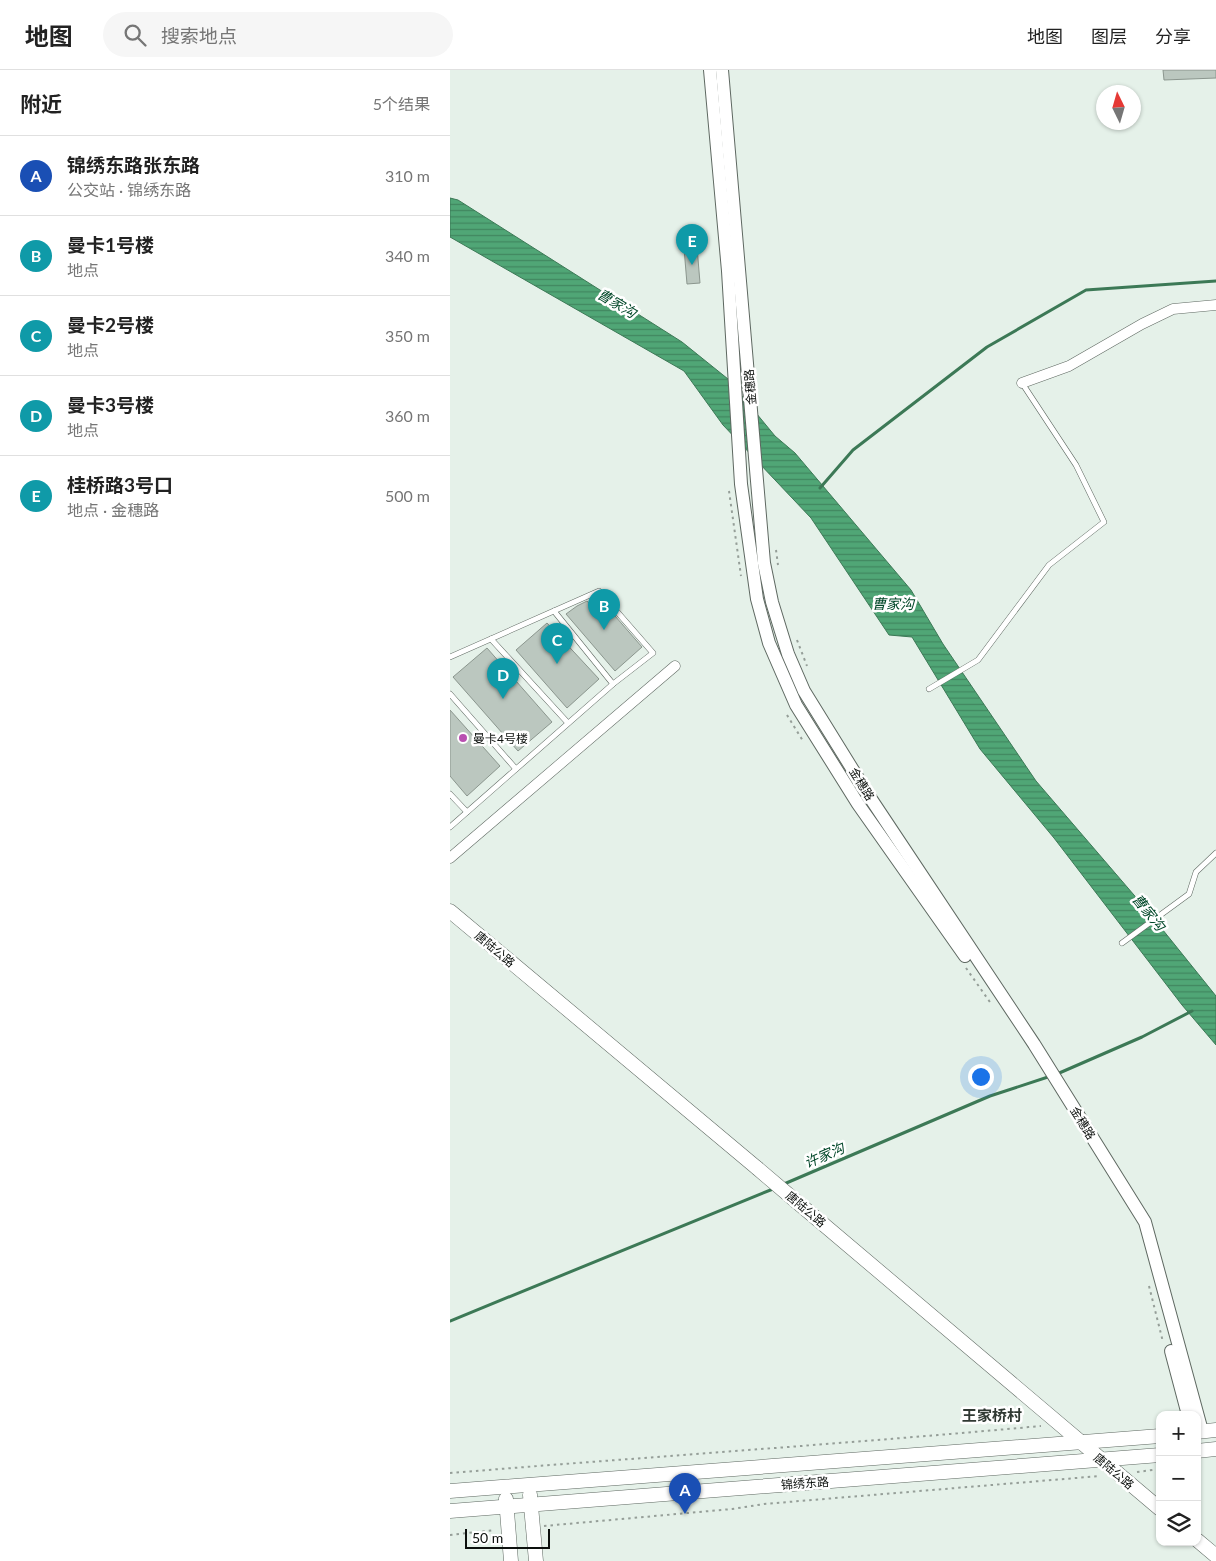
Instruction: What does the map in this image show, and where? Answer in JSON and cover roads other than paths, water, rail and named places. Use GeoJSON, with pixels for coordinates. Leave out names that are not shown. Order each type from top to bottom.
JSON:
{"type":"FeatureCollection","features":[{"type":"Feature","properties":{"kind":"main road","name":"唐陆公路"},"geometry":{"type":"LineString","coordinates":[[453,919],[757,1168],[1156,1506]]}},
{"type":"Feature","properties":{"kind":"main road","name":"锦绣东路"},"geometry":{"type":"LineString","coordinates":[[450,1491],[1156,1436]]}},
{"type":"Feature","properties":{"kind":"main road"},"geometry":{"type":"LineString","coordinates":[[1201,1451],[1216,1449]]}},
{"type":"Feature","properties":{"kind":"main road","name":"锦绣东路"},"geometry":{"type":"LineString","coordinates":[[450,1511],[1156,1455]]}},
{"type":"Feature","properties":{"kind":"main road"},"geometry":{"type":"LineString","coordinates":[[529,1486],[536,1557]]}},
{"type":"Feature","properties":{"kind":"main road"},"geometry":{"type":"LineString","coordinates":[[506,1488],[511,1558]]}},
{"type":"Feature","properties":{"kind":"main road"},"geometry":{"type":"LineString","coordinates":[[1201,1543],[1216,1556]]}},
{"type":"Feature","properties":{"kind":"street","name":"金穗路"},"geometry":{"type":"LineString","coordinates":[[710,70],[732,334],[741,484],[757,598],[769,643],[796,705],[858,804],[1031,1045]]}},
{"type":"Feature","properties":{"kind":"street","name":"金穗路"},"geometry":{"type":"LineString","coordinates":[[722,70],[764,563],[772,602],[788,654],[804,691],[869,796],[1031,1045],[1138,1226],[1187,1411]]}},
{"type":"Feature","properties":{"kind":"street"},"geometry":{"type":"LineString","coordinates":[[1022,383],[1069,366],[1142,324],[1173,310],[1216,305]]}},
{"type":"Feature","properties":{"kind":"street"},"geometry":{"type":"LineString","coordinates":[[732,334],[745,334]]}},
{"type":"Feature","properties":{"kind":"street"},"geometry":{"type":"LineString","coordinates":[[450,858],[674,666]]}},
{"type":"Feature","properties":{"kind":"street","name":"金穗路"},"geometry":{"type":"LineString","coordinates":[[1058,1089],[1145,1222],[1205,1431]]}},
{"type":"Feature","properties":{"kind":"lane"},"geometry":{"type":"LineString","coordinates":[[929,689],[978,660],[1049,565],[1104,522],[1076,465],[1022,383]]}},
{"type":"Feature","properties":{"kind":"lane"},"geometry":{"type":"LineString","coordinates":[[450,658],[599,591],[653,653],[613,684],[450,827]]}},
{"type":"Feature","properties":{"kind":"lane"},"geometry":{"type":"LineString","coordinates":[[554,611],[613,684]]}},
{"type":"Feature","properties":{"kind":"lane"},"geometry":{"type":"LineString","coordinates":[[491,639],[568,723]]}},
{"type":"Feature","properties":{"kind":"lane"},"geometry":{"type":"LineString","coordinates":[[450,694],[516,769]]}},
{"type":"Feature","properties":{"kind":"lane"},"geometry":{"type":"LineString","coordinates":[[450,794],[467,812]]}},
{"type":"Feature","properties":{"kind":"lane"},"geometry":{"type":"LineString","coordinates":[[1122,942],[1189,894],[1196,872],[1216,853]]}},
{"type":"Feature","properties":{"kind":"water","name":"曹家沟"},"geometry":{"type":"Polygon","coordinates":[[[450,198],[458,200],[682,342],[728,379],[775,436],[795,453],[911,590],[943,644],[1036,781],[1146,909],[1216,996],[1216,1045],[1182,1005],[1054,838],[980,749],[912,637],[889,635],[811,518],[723,425],[684,371],[450,237],[450,198]]]}},
{"type":"Feature","properties":{"kind":"waterway"},"geometry":{"type":"LineString","coordinates":[[820,488],[853,450],[987,347],[1086,290],[1216,281]]}},
{"type":"Feature","properties":{"kind":"waterway","name":"许家沟"},"geometry":{"type":"LineString","coordinates":[[1057,1074],[1142,1037],[1192,1011]]}},
{"type":"Feature","properties":{"kind":"waterway","name":"许家沟"},"geometry":{"type":"LineString","coordinates":[[784,1184],[990,1096],[1051,1076]]}},
{"type":"Feature","properties":{"kind":"waterway","name":"许家沟"},"geometry":{"type":"LineString","coordinates":[[450,1321],[773,1189]]}},
{"type":"Feature","properties":{"kind":"place","name":"桂桥路3号口"},"geometry":{"type":"Point","coordinates":[692,265]}},
{"type":"Feature","properties":{"kind":"place","name":"曼卡1号楼"},"geometry":{"type":"Point","coordinates":[604,630]}},
{"type":"Feature","properties":{"kind":"place","name":"曼卡2号楼"},"geometry":{"type":"Point","coordinates":[557,664]}},
{"type":"Feature","properties":{"kind":"place","name":"曼卡3号楼"},"geometry":{"type":"Point","coordinates":[503,699]}},
{"type":"Feature","properties":{"kind":"place","name":"曼卡4号楼"},"geometry":{"type":"Point","coordinates":[463,738]}},
{"type":"Feature","properties":{"kind":"place","name":"锦绣东路张东路"},"geometry":{"type":"Point","coordinates":[685,1514]}},
{"type":"Feature","properties":{"kind":"district","name":"王家桥村"},"geometry":{"type":"Point","coordinates":[992,1415]}}]}
